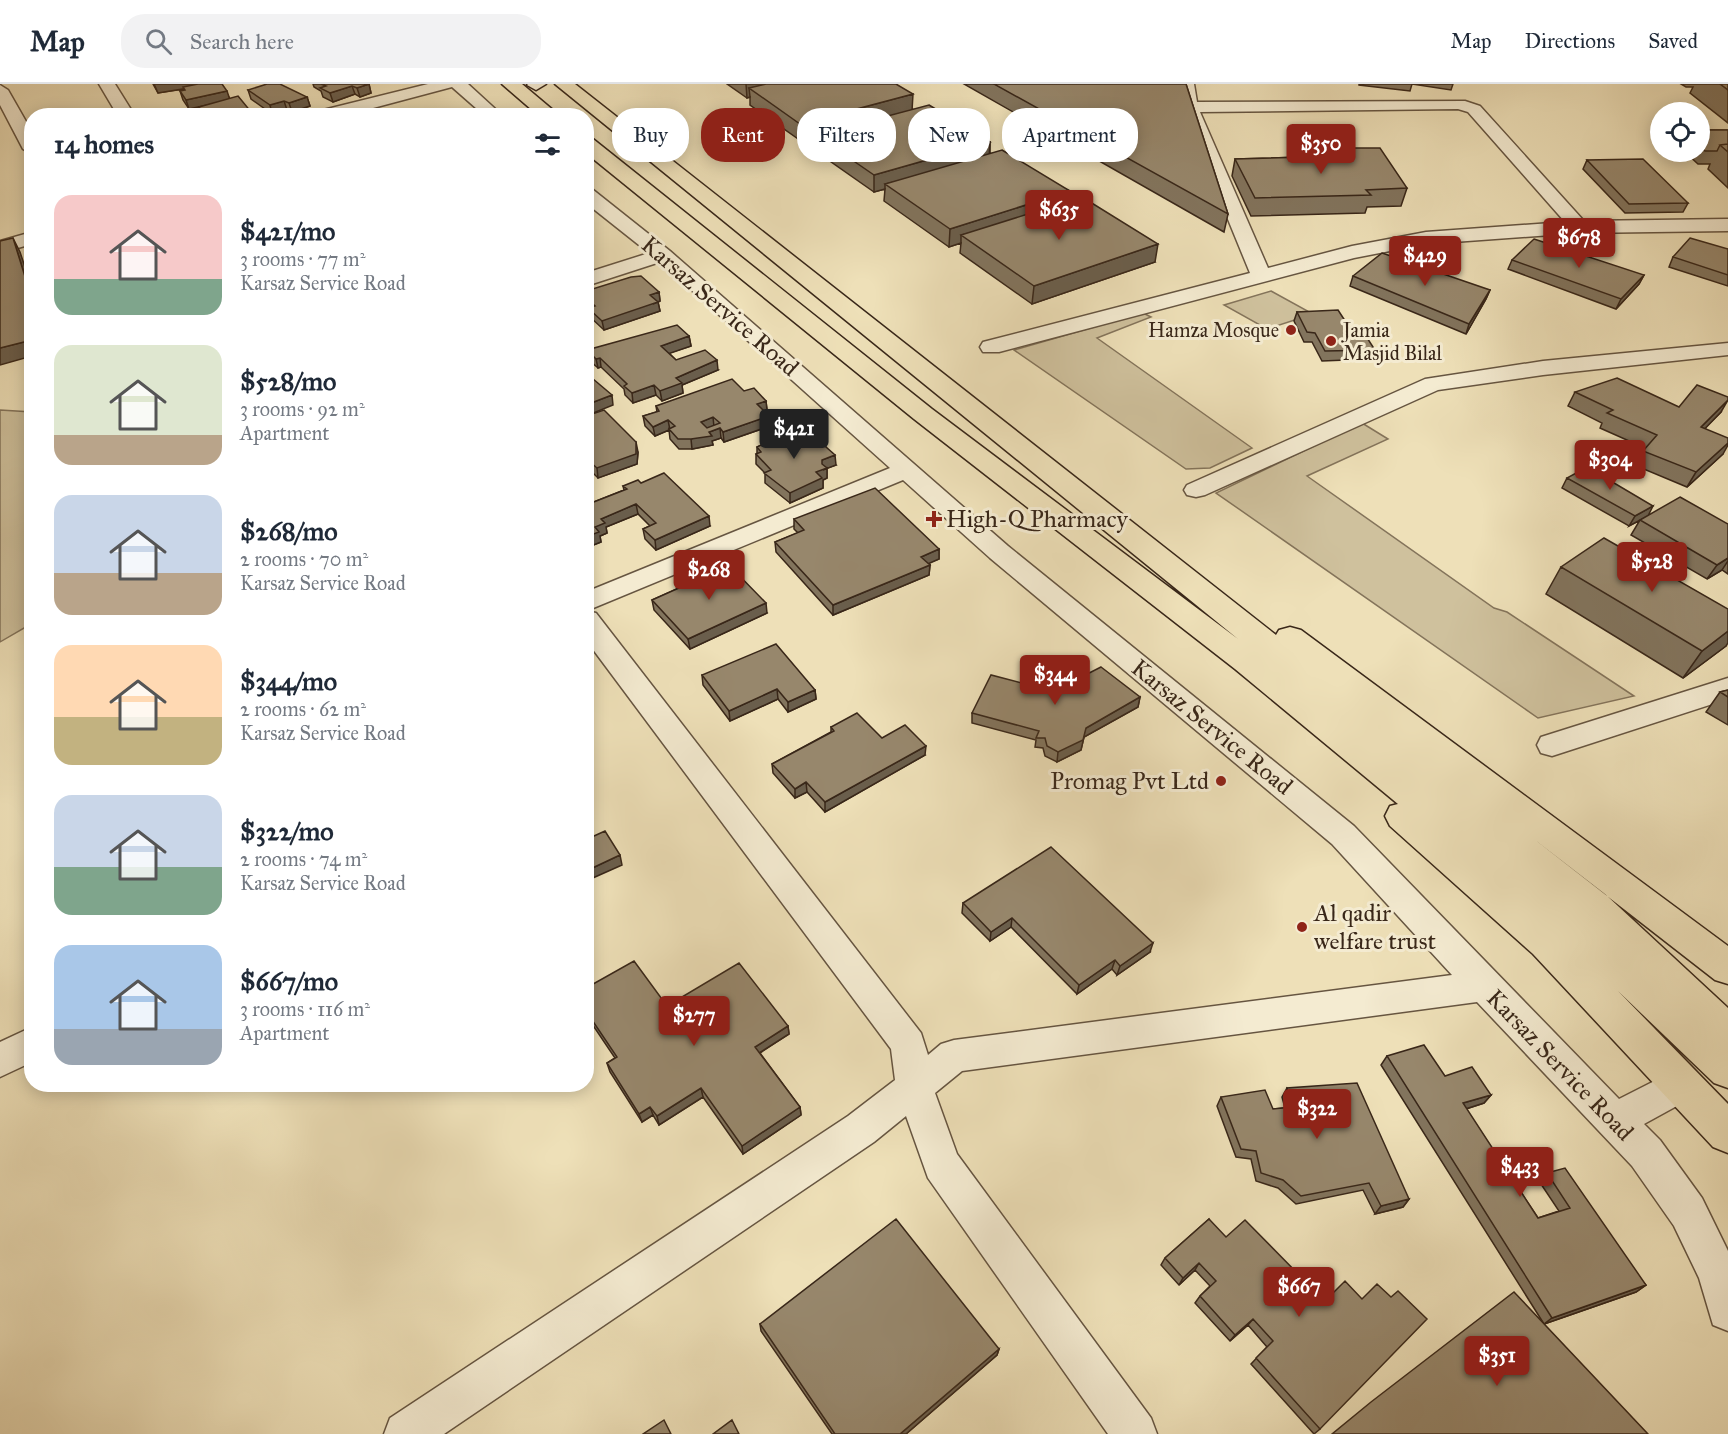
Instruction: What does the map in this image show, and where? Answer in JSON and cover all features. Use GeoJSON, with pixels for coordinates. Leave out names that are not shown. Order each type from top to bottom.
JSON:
{"type":"FeatureCollection","features":[{"type":"Feature","properties":{"kind":"highway"},"geometry":{"type":"LineString","coordinates":[[511,84],[541,108]]}},
{"type":"Feature","properties":{"kind":"highway"},"geometry":{"type":"LineString","coordinates":[[537,84],[534,93],[555,108]]}},
{"type":"Feature","properties":{"kind":"highway"},"geometry":{"type":"LineString","coordinates":[[567,85],[1592,905],[1728,1033]]}},
{"type":"Feature","properties":{"kind":"highway"},"geometry":{"type":"LineString","coordinates":[[594,149],[923,414],[1274,683],[1582,934],[1728,1070]]}},
{"type":"Feature","properties":{"kind":"highway"},"geometry":{"type":"LineString","coordinates":[[923,414],[965,460],[1134,601],[1376,794],[1461,867],[1546,943],[1728,1132]]}},
{"type":"Feature","properties":{"kind":"highway"},"geometry":{"type":"LineString","coordinates":[[986,419],[1141,525],[1608,875],[1728,968]]}},
{"type":"Feature","properties":{"kind":"street"},"geometry":{"type":"LineString","coordinates":[[107,84],[123,108]]}},
{"type":"Feature","properties":{"kind":"street"},"geometry":{"type":"LineString","coordinates":[[352,108],[447,84]]}},
{"type":"Feature","properties":{"kind":"street"},"geometry":{"type":"LineString","coordinates":[[458,84],[486,108]]}},
{"type":"Feature","properties":{"kind":"street"},"geometry":{"type":"LineString","coordinates":[[1186,84],[1190,107],[1261,275]]}},
{"type":"Feature","properties":{"kind":"street"},"geometry":{"type":"LineString","coordinates":[[0,90],[24,134]]}},
{"type":"Feature","properties":{"kind":"street"},"geometry":{"type":"LineString","coordinates":[[1190,107],[1459,105],[1474,109],[1579,227]]}},
{"type":"Feature","properties":{"kind":"street","name":"Karsaz Service Road"},"geometry":{"type":"LineString","coordinates":[[594,199],[663,255],[999,552],[1343,835],[1484,986],[1646,1153],[1688,1212],[1718,1274],[1728,1310]]}},
{"type":"Feature","properties":{"kind":"street"},"geometry":{"type":"LineString","coordinates":[[991,347],[1352,252],[1426,238],[1579,227],[1728,225]]}},
{"type":"Feature","properties":{"kind":"street"},"geometry":{"type":"LineString","coordinates":[[0,246],[24,240]]}},
{"type":"Feature","properties":{"kind":"street"},"geometry":{"type":"LineString","coordinates":[[594,277],[663,255]]}},
{"type":"Feature","properties":{"kind":"street"},"geometry":{"type":"LineString","coordinates":[[1196,490],[1433,384],[1543,368],[1728,349]]}},
{"type":"Feature","properties":{"kind":"street"},"geometry":{"type":"LineString","coordinates":[[594,599],[906,470]]}},
{"type":"Feature","properties":{"kind":"street"},"geometry":{"type":"LineString","coordinates":[[594,631],[908,1044],[914,1085],[942,1165],[1135,1434]]}},
{"type":"Feature","properties":{"kind":"street"},"geometry":{"type":"LineString","coordinates":[[1552,744],[1728,688]]}},
{"type":"Feature","properties":{"kind":"street"},"geometry":{"type":"LineString","coordinates":[[406,1434],[861,1129],[914,1085],[954,1056],[1484,986]]}},
{"type":"Feature","properties":{"kind":"street"},"geometry":{"type":"LineString","coordinates":[[0,1060],[24,1047]]}},
{"type":"Feature","properties":{"kind":"street"},"geometry":{"type":"LineString","coordinates":[[1614,1121],[1682,1084]]}},
{"type":"Feature","properties":{"kind":"shaded area"},"geometry":{"type":"Polygon","coordinates":[[[1271,291],[1313,314],[1267,329],[1224,305],[1271,291]]]}},
{"type":"Feature","properties":{"kind":"shaded area"},"geometry":{"type":"Polygon","coordinates":[[[1143,313],[1151,317],[1097,338],[1252,448],[1210,468],[1186,469],[1014,350],[1143,313]]]}},
{"type":"Feature","properties":{"kind":"shaded area"},"geometry":{"type":"Polygon","coordinates":[[[0,410],[24,412],[24,628],[0,642],[0,410]]]}},
{"type":"Feature","properties":{"kind":"shaded area"},"geometry":{"type":"Polygon","coordinates":[[[1362,423],[1388,439],[1307,476],[1494,608],[1507,612],[1634,696],[1538,718],[1216,493],[1362,423]]]}},
{"type":"Feature","properties":{"kind":"building"},"geometry":{"type":"Polygon","coordinates":[[[198,84],[222,84],[227,91],[186,100],[180,91],[185,90],[183,87],[198,84]]]}},
{"type":"Feature","properties":{"kind":"building"},"geometry":{"type":"Polygon","coordinates":[[[267,84],[280,84],[307,97],[289,103],[284,101],[270,105],[248,90],[267,84]]]}},
{"type":"Feature","properties":{"kind":"building"},"geometry":{"type":"Polygon","coordinates":[[[321,84],[369,84],[357,88],[352,86],[330,93],[320,88],[326,86],[321,84]]]}},
{"type":"Feature","properties":{"kind":"building"},"geometry":{"type":"Polygon","coordinates":[[[766,84],[896,84],[913,94],[860,108],[797,108],[797,122],[785,113],[785,108],[777,108],[749,88],[766,84]]]}},
{"type":"Feature","properties":{"kind":"building"},"geometry":{"type":"Polygon","coordinates":[[[994,84],[1186,84],[1228,214],[1134,162],[1138,162],[1138,108],[1037,108],[994,84]]]}},
{"type":"Feature","properties":{"kind":"building"},"geometry":{"type":"Polygon","coordinates":[[[1720,84],[1728,84],[1728,90],[1720,84]]]}},
{"type":"Feature","properties":{"kind":"building"},"geometry":{"type":"Polygon","coordinates":[[[238,96],[248,108],[200,108],[238,96]]]}},
{"type":"Feature","properties":{"kind":"building"},"geometry":{"type":"Polygon","coordinates":[[[929,105],[934,108],[918,108],[929,105]]]}},
{"type":"Feature","properties":{"kind":"building"},"geometry":{"type":"Polygon","coordinates":[[[908,111],[908,162],[920,162],[874,175],[855,162],[896,162],[896,114],[908,111]]]}},
{"type":"Feature","properties":{"kind":"building"},"geometry":{"type":"Polygon","coordinates":[[[1710,130],[1728,130],[1728,144],[1720,145],[1717,151],[1710,151],[1710,130]]]}},
{"type":"Feature","properties":{"kind":"building"},"geometry":{"type":"Polygon","coordinates":[[[1728,144],[1728,152],[1720,145],[1728,144]]]}},
{"type":"Feature","properties":{"kind":"building"},"geometry":{"type":"Polygon","coordinates":[[[1336,148],[1380,148],[1407,188],[1366,190],[1371,195],[1255,198],[1235,159],[1340,156],[1336,148]]]}},
{"type":"Feature","properties":{"kind":"building"},"geometry":{"type":"Polygon","coordinates":[[[1002,150],[1002,162],[1022,162],[1070,191],[950,229],[885,184],[961,162],[990,162],[990,153],[1002,150]]]}},
{"type":"Feature","properties":{"kind":"building"},"geometry":{"type":"Polygon","coordinates":[[[1643,159],[1688,203],[1629,204],[1587,160],[1643,159]]]}},
{"type":"Feature","properties":{"kind":"building"},"geometry":{"type":"Polygon","coordinates":[[[1082,197],[1158,244],[1034,286],[961,235],[1082,197]]]}},
{"type":"Feature","properties":{"kind":"building"},"geometry":{"type":"Polygon","coordinates":[[[13,238],[24,273],[24,342],[0,348],[0,241],[13,238]]]}},
{"type":"Feature","properties":{"kind":"building"},"geometry":{"type":"Polygon","coordinates":[[[1690,238],[1728,249],[1728,275],[1673,257],[1690,238]]]}},
{"type":"Feature","properties":{"kind":"building"},"geometry":{"type":"Polygon","coordinates":[[[1534,239],[1644,275],[1621,299],[1512,260],[1534,239]]]}},
{"type":"Feature","properties":{"kind":"building"},"geometry":{"type":"Polygon","coordinates":[[[1382,253],[1490,290],[1469,324],[1353,276],[1382,253]]]}},
{"type":"Feature","properties":{"kind":"building"},"geometry":{"type":"Polygon","coordinates":[[[641,276],[659,292],[650,295],[658,302],[602,321],[594,314],[594,289],[641,276]]]}},
{"type":"Feature","properties":{"kind":"building"},"geometry":{"type":"Polygon","coordinates":[[[1338,310],[1351,330],[1362,330],[1375,350],[1325,351],[1315,333],[1307,332],[1297,312],[1338,310]]]}},
{"type":"Feature","properties":{"kind":"building"},"geometry":{"type":"Polygon","coordinates":[[[677,325],[689,336],[661,346],[676,360],[705,350],[717,360],[676,378],[682,383],[660,391],[654,385],[632,393],[624,386],[627,384],[600,358],[594,357],[594,348],[677,325]]]}},
{"type":"Feature","properties":{"kind":"building"},"geometry":{"type":"Polygon","coordinates":[[[1617,378],[1679,407],[1697,385],[1728,397],[1728,400],[1701,427],[1728,438],[1728,443],[1696,472],[1643,451],[1657,435],[1607,413],[1613,410],[1575,392],[1617,378]]]}},
{"type":"Feature","properties":{"kind":"building"},"geometry":{"type":"Polygon","coordinates":[[[732,379],[744,391],[754,388],[766,401],[757,404],[769,416],[723,432],[720,428],[709,432],[712,436],[678,439],[669,429],[675,426],[668,420],[653,427],[643,416],[659,411],[656,406],[732,379]],[[713,417],[701,422],[707,428],[720,423],[713,417]]]}},
{"type":"Feature","properties":{"kind":"building"},"geometry":{"type":"Polygon","coordinates":[[[594,380],[612,395],[594,402],[594,380]]]}},
{"type":"Feature","properties":{"kind":"building"},"geometry":{"type":"Polygon","coordinates":[[[604,410],[636,442],[636,454],[597,468],[594,465],[594,413],[604,410]]]}},
{"type":"Feature","properties":{"kind":"building"},"geometry":{"type":"Polygon","coordinates":[[[802,430],[809,432],[835,455],[822,460],[822,464],[827,468],[816,472],[822,478],[790,493],[764,473],[771,470],[756,454],[761,452],[757,447],[784,434],[786,436],[802,430]]]}},
{"type":"Feature","properties":{"kind":"building"},"geometry":{"type":"Polygon","coordinates":[[[1587,467],[1653,506],[1635,516],[1567,478],[1587,467]]]}},
{"type":"Feature","properties":{"kind":"building"},"geometry":{"type":"Polygon","coordinates":[[[664,473],[709,516],[655,540],[643,529],[656,523],[636,504],[601,519],[605,523],[595,527],[599,532],[594,534],[594,502],[627,489],[623,486],[638,480],[641,483],[664,473]]]}},
{"type":"Feature","properties":{"kind":"building"},"geometry":{"type":"Polygon","coordinates":[[[875,488],[939,549],[921,557],[930,565],[833,605],[775,542],[804,530],[794,519],[875,488]]]}},
{"type":"Feature","properties":{"kind":"building"},"geometry":{"type":"Polygon","coordinates":[[[1680,497],[1728,524],[1728,558],[1717,565],[1640,520],[1680,497]]]}},
{"type":"Feature","properties":{"kind":"building"},"geometry":{"type":"Polygon","coordinates":[[[1604,538],[1728,609],[1728,631],[1702,651],[1561,567],[1604,538]]]}},
{"type":"Feature","properties":{"kind":"building"},"geometry":{"type":"Polygon","coordinates":[[[726,562],[766,603],[688,639],[652,600],[708,575],[705,572],[726,562]]]}},
{"type":"Feature","properties":{"kind":"building"},"geometry":{"type":"Polygon","coordinates":[[[776,644],[815,690],[788,702],[777,689],[729,711],[702,675],[776,644]]]}},
{"type":"Feature","properties":{"kind":"building"},"geometry":{"type":"Polygon","coordinates":[[[1101,667],[1140,697],[1086,728],[1083,740],[1058,752],[1047,746],[1045,738],[1036,738],[1039,731],[972,713],[991,675],[1037,687],[1055,684],[1062,687],[1101,667]]]}},
{"type":"Feature","properties":{"kind":"building"},"geometry":{"type":"Polygon","coordinates":[[[1728,690],[1728,697],[1720,692],[1728,690]]]}},
{"type":"Feature","properties":{"kind":"building"},"geometry":{"type":"Polygon","coordinates":[[[857,713],[882,738],[905,725],[926,746],[825,802],[806,782],[795,789],[772,764],[834,731],[831,727],[857,713]]]}},
{"type":"Feature","properties":{"kind":"building"},"geometry":{"type":"Polygon","coordinates":[[[605,831],[620,855],[594,867],[594,836],[605,831]]]}},
{"type":"Feature","properties":{"kind":"building"},"geometry":{"type":"Polygon","coordinates":[[[1051,847],[1153,943],[1120,966],[1115,960],[1079,985],[1012,918],[991,932],[963,903],[1051,847]]]}},
{"type":"Feature","properties":{"kind":"building"},"geometry":{"type":"Polygon","coordinates":[[[634,961],[667,1006],[739,963],[788,1026],[755,1047],[800,1107],[742,1146],[701,1088],[657,1116],[650,1107],[639,1114],[607,1063],[617,1057],[594,1023],[594,984],[634,961]]]}},
{"type":"Feature","properties":{"kind":"building"},"geometry":{"type":"Polygon","coordinates":[[[1424,1045],[1445,1076],[1472,1067],[1491,1095],[1463,1103],[1538,1218],[1570,1208],[1547,1173],[1565,1168],[1646,1285],[1552,1318],[1387,1056],[1424,1045]]]}},
{"type":"Feature","properties":{"kind":"building"},"geometry":{"type":"Polygon","coordinates":[[[1357,1083],[1409,1199],[1381,1206],[1369,1183],[1301,1196],[1283,1180],[1261,1173],[1256,1151],[1241,1149],[1221,1097],[1265,1090],[1273,1109],[1292,1107],[1287,1088],[1357,1083]]]}},
{"type":"Feature","properties":{"kind":"building"},"geometry":{"type":"Polygon","coordinates":[[[896,1219],[999,1349],[900,1434],[835,1434],[760,1324],[896,1219]]]}},
{"type":"Feature","properties":{"kind":"building"},"geometry":{"type":"Polygon","coordinates":[[[1209,1219],[1226,1237],[1245,1220],[1306,1282],[1311,1277],[1330,1296],[1345,1281],[1362,1299],[1377,1284],[1391,1297],[1398,1291],[1427,1319],[1320,1429],[1256,1358],[1273,1341],[1253,1319],[1235,1335],[1200,1296],[1216,1281],[1199,1263],[1183,1278],[1165,1258],[1209,1219]]]}},
{"type":"Feature","properties":{"kind":"building"},"geometry":{"type":"Polygon","coordinates":[[[1514,1292],[1648,1434],[1332,1434],[1371,1402],[1514,1292]]]}},
{"type":"Feature","properties":{"kind":"building"},"geometry":{"type":"Polygon","coordinates":[[[664,1420],[671,1434],[643,1434],[664,1420]]]}},
{"type":"Feature","properties":{"kind":"building"},"geometry":{"type":"Polygon","coordinates":[[[732,1420],[739,1434],[713,1434],[732,1420]]]}},
{"type":"Feature","properties":{"kind":"place","name":"Hamza Mosque"},"geometry":{"type":"Point","coordinates":[1291,330]}},
{"type":"Feature","properties":{"kind":"place","name":"Jamia Masjid Bilal"},"geometry":{"type":"Point","coordinates":[1331,341]}},
{"type":"Feature","properties":{"kind":"place","name":"High-Q Pharmacy"},"geometry":{"type":"Point","coordinates":[934,519]}},
{"type":"Feature","properties":{"kind":"place","name":"Promag Pvt Ltd"},"geometry":{"type":"Point","coordinates":[1221,781]}},
{"type":"Feature","properties":{"kind":"place","name":"Al qadir welfare trust"},"geometry":{"type":"Point","coordinates":[1302,927]}}]}
